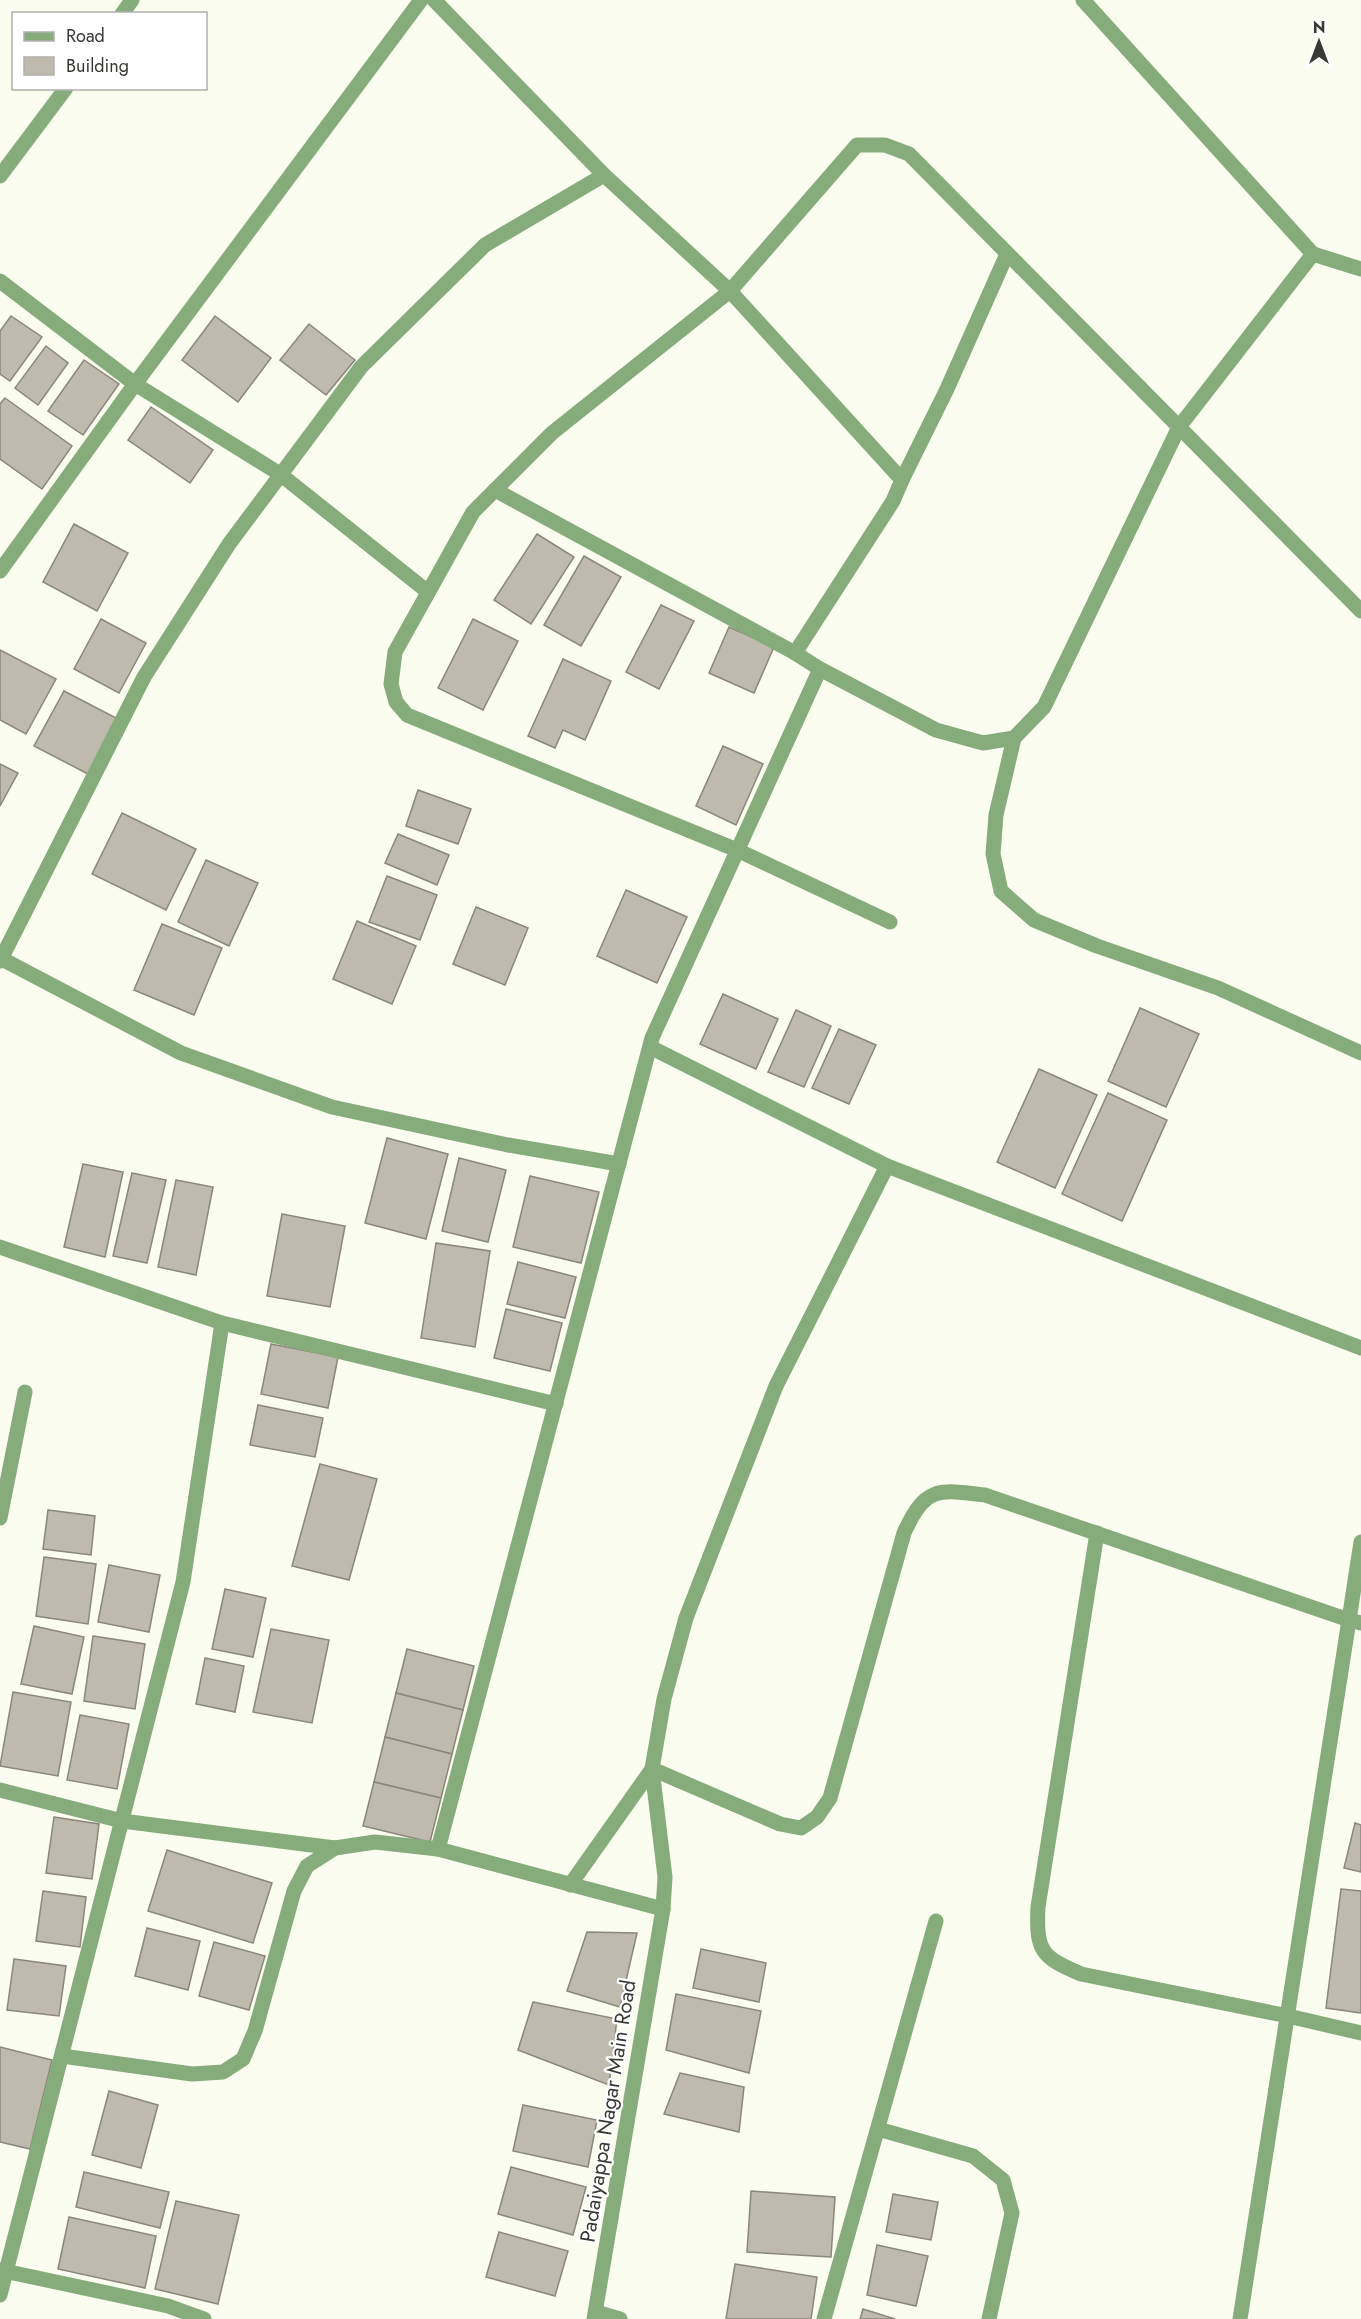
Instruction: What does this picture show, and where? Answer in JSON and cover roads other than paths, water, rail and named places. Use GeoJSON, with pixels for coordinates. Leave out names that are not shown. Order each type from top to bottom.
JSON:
{"type":"FeatureCollection","features":[{"type":"Feature","properties":{"kind":"street"},"geometry":{"type":"LineString","coordinates":[[0,571],[135,384],[422,0]]}},
{"type":"Feature","properties":{"kind":"street"},"geometry":{"type":"LineString","coordinates":[[434,0],[604,175],[730,291],[902,480]]}},
{"type":"Feature","properties":{"kind":"street"},"geometry":{"type":"LineString","coordinates":[[1083,0],[1313,254],[1361,268]]}},
{"type":"Feature","properties":{"kind":"street"},"geometry":{"type":"LineString","coordinates":[[0,176],[64,90]]}},
{"type":"Feature","properties":{"kind":"street"},"geometry":{"type":"LineString","coordinates":[[890,921],[737,850],[407,715],[396,702],[391,684],[395,652],[473,512],[552,433],[730,291],[857,145],[885,145],[909,154],[1361,611]]}},
{"type":"Feature","properties":{"kind":"street"},"geometry":{"type":"LineString","coordinates":[[604,175],[485,245],[361,367],[229,544],[144,677],[0,960],[181,1053],[332,1107],[508,1145],[619,1164]]}},
{"type":"Feature","properties":{"kind":"street"},"geometry":{"type":"LineString","coordinates":[[795,653],[893,501],[947,389],[1007,254]]}},
{"type":"Feature","properties":{"kind":"street"},"geometry":{"type":"LineString","coordinates":[[1313,254],[1179,427],[1044,708],[1014,738],[996,815],[993,854],[1001,891],[1034,920],[1097,946],[1218,988],[1361,1053]]}},
{"type":"Feature","properties":{"kind":"street"},"geometry":{"type":"LineString","coordinates":[[0,281],[135,384],[280,474],[428,592]]}},
{"type":"Feature","properties":{"kind":"street"},"geometry":{"type":"LineString","coordinates":[[495,490],[795,653],[820,669],[936,730],[983,743],[1014,738]]}},
{"type":"Feature","properties":{"kind":"street"},"geometry":{"type":"LineString","coordinates":[[438,1849],[652,1038],[820,669]]}},
{"type":"Feature","properties":{"kind":"street"},"geometry":{"type":"LineString","coordinates":[[650,1047],[887,1166],[1361,1347]]}},
{"type":"Feature","properties":{"kind":"street"},"geometry":{"type":"LineString","coordinates":[[570,1885],[652,1769],[664,1699],[686,1618],[776,1386],[887,1166]]}},
{"type":"Feature","properties":{"kind":"street"},"geometry":{"type":"LineString","coordinates":[[0,1247],[222,1323],[556,1404]]}},
{"type":"Feature","properties":{"kind":"street"},"geometry":{"type":"LineString","coordinates":[[0,2295],[3,2271],[62,2056],[183,1582],[222,1323]]}},
{"type":"Feature","properties":{"kind":"street"},"geometry":{"type":"LineString","coordinates":[[0,1518],[25,1392]]}},
{"type":"Feature","properties":{"kind":"street"},"geometry":{"type":"LineString","coordinates":[[652,1769],[780,1824],[801,1828],[818,1817],[830,1798],[904,1533],[916,1508],[933,1493],[959,1491],[985,1495],[1355,1622]]}},
{"type":"Feature","properties":{"kind":"street"},"geometry":{"type":"LineString","coordinates":[[1097,1533],[1038,1907],[1037,1928],[1042,1951],[1058,1964],[1081,1974],[1361,2033]]}},
{"type":"Feature","properties":{"kind":"street"},"geometry":{"type":"LineString","coordinates":[[1240,2319],[1288,2016],[1355,1622],[1361,1542]]}},
{"type":"Feature","properties":{"kind":"street","name":"Padaiyappa Nagar Main Road"},"geometry":{"type":"LineString","coordinates":[[595,2315],[663,1909],[665,1877],[652,1769]]}},
{"type":"Feature","properties":{"kind":"street"},"geometry":{"type":"LineString","coordinates":[[0,1790],[122,1821],[335,1848],[375,1842],[438,1849],[663,1909]]}},
{"type":"Feature","properties":{"kind":"street"},"geometry":{"type":"LineString","coordinates":[[62,2056],[192,2074],[223,2072],[243,2059],[255,2031],[294,1891],[307,1866],[335,1848]]}},
{"type":"Feature","properties":{"kind":"street"},"geometry":{"type":"LineString","coordinates":[[824,2319],[936,1921]]}},
{"type":"Feature","properties":{"kind":"street"},"geometry":{"type":"LineString","coordinates":[[878,2129],[973,2156],[1003,2180],[1012,2213],[989,2319]]}},
{"type":"Feature","properties":{"kind":"street"},"geometry":{"type":"LineString","coordinates":[[3,2271],[168,2306],[204,2319]]}},
{"type":"Feature","properties":{"kind":"street"},"geometry":{"type":"LineString","coordinates":[[595,2315],[620,2319]]}}]}
